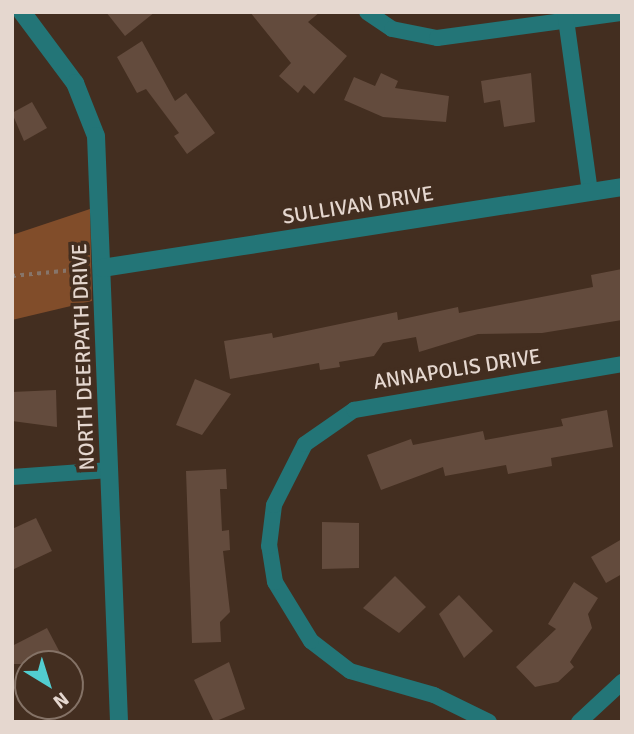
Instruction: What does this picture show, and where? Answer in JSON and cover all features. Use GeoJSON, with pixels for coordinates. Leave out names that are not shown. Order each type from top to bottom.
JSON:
{"type":"FeatureCollection","features":[{"type":"Feature","properties":{"kind":"street","name":"NORTH DEERPATH DRIVE"},"geometry":{"type":"LineString","coordinates":[[22,12],[75,83],[90,116],[101,175],[119,722]]}},
{"type":"Feature","properties":{"kind":"street"},"geometry":{"type":"LineString","coordinates":[[367,12],[392,29],[425,37],[566,17],[622,13]]}},
{"type":"Feature","properties":{"kind":"street"},"geometry":{"type":"LineString","coordinates":[[566,17],[590,192]]}},
{"type":"Feature","properties":{"kind":"street","name":"SULLIVAN DRIVE"},"geometry":{"type":"LineString","coordinates":[[102,268],[622,187]]}},
{"type":"Feature","properties":{"kind":"street","name":"ANNAPOLIS DRIVE"},"geometry":{"type":"LineString","coordinates":[[489,722],[435,695],[350,671],[310,641],[275,582],[269,546],[274,505],[305,444],[354,410],[622,364]]}},
{"type":"Feature","properties":{"kind":"street"},"geometry":{"type":"LineString","coordinates":[[12,477],[110,470]]}},
{"type":"Feature","properties":{"kind":"street"},"geometry":{"type":"LineString","coordinates":[[579,722],[622,682]]}},
{"type":"Feature","properties":{"kind":"path"},"geometry":{"type":"LineString","coordinates":[[12,276],[102,268]]}},
{"type":"Feature","properties":{"kind":"shaded area"},"geometry":{"type":"Polygon","coordinates":[[[90,209],[92,301],[12,320],[12,235],[90,209]]]}},
{"type":"Feature","properties":{"kind":"building"},"geometry":{"type":"Polygon","coordinates":[[[106,12],[155,12],[125,36],[106,12]]]}},
{"type":"Feature","properties":{"kind":"building"},"geometry":{"type":"Polygon","coordinates":[[[250,12],[320,12],[308,22],[347,56],[314,94],[304,85],[298,93],[279,76],[291,63],[250,12]]]}},
{"type":"Feature","properties":{"kind":"building"},"geometry":{"type":"Polygon","coordinates":[[[142,41],[175,101],[186,93],[215,133],[187,154],[174,136],[179,133],[146,89],[137,93],[117,57],[142,41]]]}},
{"type":"Feature","properties":{"kind":"building"},"geometry":{"type":"Polygon","coordinates":[[[381,73],[398,81],[395,88],[449,96],[446,122],[383,117],[344,100],[354,77],[375,86],[381,73]]]}},
{"type":"Feature","properties":{"kind":"building"},"geometry":{"type":"Polygon","coordinates":[[[531,73],[535,122],[504,127],[500,100],[484,103],[481,81],[531,73]]]}},
{"type":"Feature","properties":{"kind":"building"},"geometry":{"type":"Polygon","coordinates":[[[32,102],[47,128],[24,141],[12,113],[32,102]]]}},
{"type":"Feature","properties":{"kind":"building"},"geometry":{"type":"Polygon","coordinates":[[[622,269],[622,320],[542,333],[478,334],[419,352],[416,337],[383,343],[374,356],[339,362],[340,367],[320,370],[319,363],[230,379],[224,341],[272,333],[273,338],[397,312],[398,320],[458,307],[459,313],[593,287],[591,275],[622,269]]]}},
{"type":"Feature","properties":{"kind":"building"},"geometry":{"type":"Polygon","coordinates":[[[195,379],[231,394],[202,435],[176,425],[195,379]]]}},
{"type":"Feature","properties":{"kind":"building"},"geometry":{"type":"Polygon","coordinates":[[[56,390],[57,427],[12,421],[12,392],[56,390]]]}},
{"type":"Feature","properties":{"kind":"building"},"geometry":{"type":"Polygon","coordinates":[[[607,410],[613,447],[551,458],[552,466],[508,474],[506,465],[445,476],[443,467],[381,490],[367,455],[411,439],[413,445],[483,431],[485,440],[563,426],[561,419],[607,410]]]}},
{"type":"Feature","properties":{"kind":"building"},"geometry":{"type":"Polygon","coordinates":[[[226,469],[227,489],[220,489],[222,531],[229,530],[230,550],[223,551],[230,612],[220,622],[221,642],[192,643],[186,471],[226,469]]]}},
{"type":"Feature","properties":{"kind":"building"},"geometry":{"type":"Polygon","coordinates":[[[36,518],[52,551],[12,570],[12,529],[36,518]]]}},
{"type":"Feature","properties":{"kind":"building"},"geometry":{"type":"Polygon","coordinates":[[[322,522],[359,523],[359,568],[322,569],[322,522]]]}},
{"type":"Feature","properties":{"kind":"building"},"geometry":{"type":"Polygon","coordinates":[[[622,539],[622,574],[606,583],[591,557],[622,539]]]}},
{"type":"Feature","properties":{"kind":"building"},"geometry":{"type":"Polygon","coordinates":[[[395,576],[426,607],[399,633],[363,608],[395,576]]]}},
{"type":"Feature","properties":{"kind":"building"},"geometry":{"type":"Polygon","coordinates":[[[574,582],[598,598],[588,614],[592,628],[570,662],[574,667],[558,682],[535,687],[516,667],[556,629],[548,624],[574,582]]]}},
{"type":"Feature","properties":{"kind":"building"},"geometry":{"type":"Polygon","coordinates":[[[459,595],[493,631],[464,658],[439,614],[459,595]]]}},
{"type":"Feature","properties":{"kind":"building"},"geometry":{"type":"Polygon","coordinates":[[[47,628],[59,650],[14,650],[12,664],[12,646],[47,628]]]}},
{"type":"Feature","properties":{"kind":"building"},"geometry":{"type":"Polygon","coordinates":[[[229,662],[245,709],[214,722],[194,680],[229,662]]]}}]}
